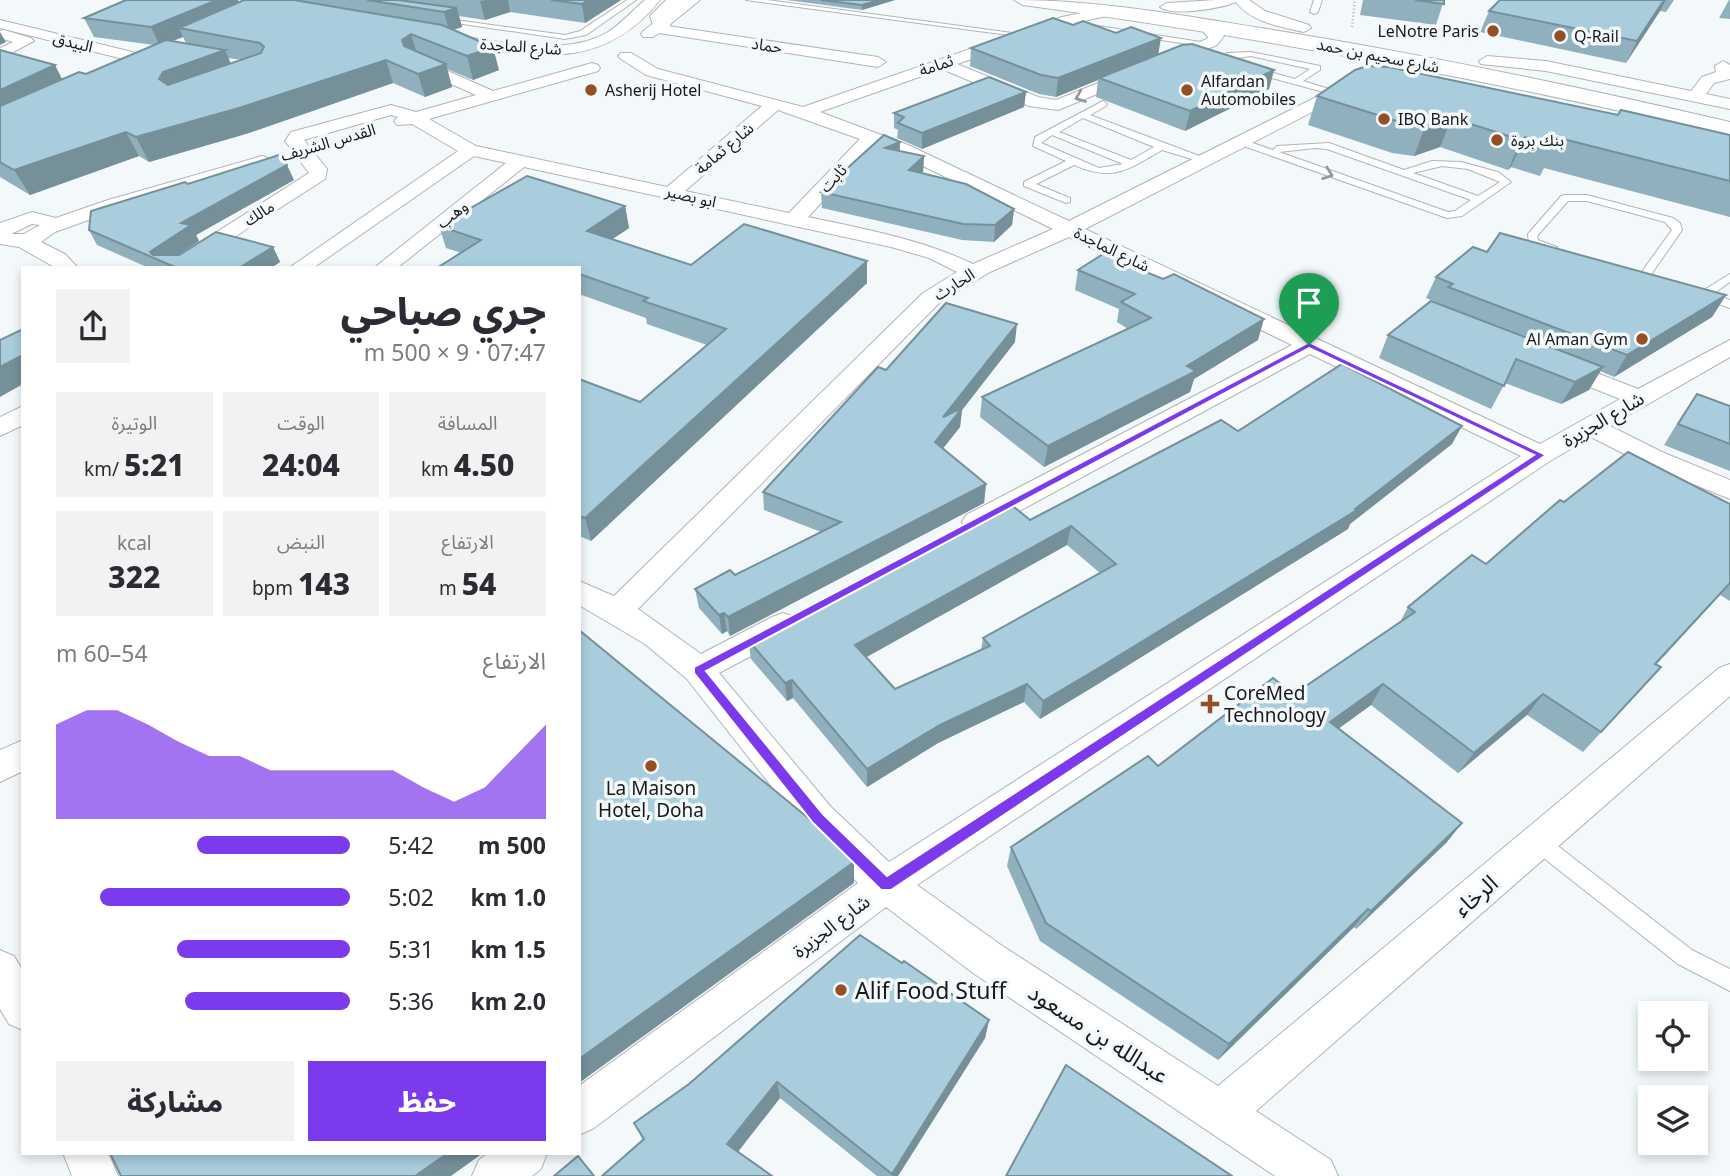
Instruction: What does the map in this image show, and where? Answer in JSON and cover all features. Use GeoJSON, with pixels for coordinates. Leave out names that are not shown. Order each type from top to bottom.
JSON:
{"type":"FeatureCollection","features":[{"type":"Feature","properties":{"kind":"highway"},"geometry":{"type":"LineString","coordinates":[[658,26],[662,12],[677,0]]}},
{"type":"Feature","properties":{"kind":"highway","name":"شارع سحيم بن حمد"},"geometry":{"type":"LineString","coordinates":[[1023,0],[1167,7],[1309,27],[1730,112]]}},
{"type":"Feature","properties":{"kind":"highway","name":"شارع سحيم بن حمد"},"geometry":{"type":"LineString","coordinates":[[1112,5],[1205,25],[1309,27],[1437,66],[1699,122],[1726,133]]}},
{"type":"Feature","properties":{"kind":"street"},"geometry":{"type":"LineString","coordinates":[[653,0],[614,34],[567,57],[569,64],[611,63],[693,0]]}},
{"type":"Feature","properties":{"kind":"street"},"geometry":{"type":"LineString","coordinates":[[1167,7],[1214,5],[1231,0]]}},
{"type":"Feature","properties":{"kind":"street"},"geometry":{"type":"LineString","coordinates":[[1242,0],[1245,6],[1253,11],[1309,27],[1368,66],[1375,79]]}},
{"type":"Feature","properties":{"kind":"street","name":"ثمامة"},"geometry":{"type":"LineString","coordinates":[[804,113],[1112,5]]}},
{"type":"Feature","properties":{"kind":"street","name":"البيدق"},"geometry":{"type":"LineString","coordinates":[[0,24],[147,60]]}},
{"type":"Feature","properties":{"kind":"street"},"geometry":{"type":"LineString","coordinates":[[942,64],[1031,101],[1052,105],[1068,102],[1207,45],[1216,36],[1205,25]]}},
{"type":"Feature","properties":{"kind":"street","name":"حماد"},"geometry":{"type":"LineString","coordinates":[[658,26],[878,62]]}},
{"type":"Feature","properties":{"kind":"street"},"geometry":{"type":"LineString","coordinates":[[0,33],[26,41],[0,54]]}},
{"type":"Feature","properties":{"kind":"street","name":"شارع الماجدة"},"geometry":{"type":"LineString","coordinates":[[432,37],[519,49],[612,47],[611,63]]}},
{"type":"Feature","properties":{"kind":"street"},"geometry":{"type":"LineString","coordinates":[[122,72],[163,53]]}},
{"type":"Feature","properties":{"kind":"street","name":"شارع سحيم بن حمد"},"geometry":{"type":"LineString","coordinates":[[1487,61],[1703,87],[1730,104]]}},
{"type":"Feature","properties":{"kind":"street","name":"شارع الماجدة"},"geometry":{"type":"LineString","coordinates":[[611,63],[775,104],[872,137],[1070,228],[1541,455]]}},
{"type":"Feature","properties":{"kind":"street","name":"شارع الماجدة"},"geometry":{"type":"LineString","coordinates":[[611,63],[638,66],[669,77]]}},
{"type":"Feature","properties":{"kind":"street","name":"القدس الشريف"},"geometry":{"type":"LineString","coordinates":[[4,232],[115,204],[611,63]]}},
{"type":"Feature","properties":{"kind":"street"},"geometry":{"type":"LineString","coordinates":[[419,64],[492,96]]}},
{"type":"Feature","properties":{"kind":"street","name":"القدس الشريف"},"geometry":{"type":"LineString","coordinates":[[542,81],[569,64]]}},
{"type":"Feature","properties":{"kind":"street"},"geometry":{"type":"LineString","coordinates":[[1703,87],[1725,75],[1726,64]]}},
{"type":"Feature","properties":{"kind":"street","name":"الحارث"},"geometry":{"type":"LineString","coordinates":[[619,610],[931,298],[973,272],[1070,228],[1338,93],[1375,79],[1397,67],[1437,66]]}},
{"type":"Feature","properties":{"kind":"street"},"geometry":{"type":"LineString","coordinates":[[1703,87],[1730,91]]}},
{"type":"Feature","properties":{"kind":"street","name":"شارع ثمامة"},"geometry":{"type":"LineString","coordinates":[[672,192],[775,104]]}},
{"type":"Feature","properties":{"kind":"street","name":"ابو بصير"},"geometry":{"type":"LineString","coordinates":[[412,118],[471,150],[919,248],[973,272]]}},
{"type":"Feature","properties":{"kind":"street","name":"ثابت"},"geometry":{"type":"LineString","coordinates":[[794,219],[872,137]]}},
{"type":"Feature","properties":{"kind":"street"},"geometry":{"type":"LineString","coordinates":[[302,266],[471,150]]}},
{"type":"Feature","properties":{"kind":"street","name":"مالك"},"geometry":{"type":"LineString","coordinates":[[174,266],[318,176],[318,169],[287,154]]}},
{"type":"Feature","properties":{"kind":"street","name":"وهب"},"geometry":{"type":"LineString","coordinates":[[387,266],[520,161]]}},
{"type":"Feature","properties":{"kind":"street"},"geometry":{"type":"LineString","coordinates":[[4,232],[43,224],[54,239],[63,263]]}},
{"type":"Feature","properties":{"kind":"street"},"geometry":{"type":"LineString","coordinates":[[4,232],[63,263]]}},
{"type":"Feature","properties":{"kind":"street"},"geometry":{"type":"LineString","coordinates":[[955,533],[1309,345]]}},
{"type":"Feature","properties":{"kind":"street"},"geometry":{"type":"LineString","coordinates":[[1532,356],[1639,398]]}},
{"type":"Feature","properties":{"kind":"street","name":"شارع الجزيرة"},"geometry":{"type":"LineString","coordinates":[[581,1112],[886,885],[1541,455],[1639,398],[1724,357]]}},
{"type":"Feature","properties":{"kind":"street"},"geometry":{"type":"LineString","coordinates":[[0,428],[21,415]]}},
{"type":"Feature","properties":{"kind":"street"},"geometry":{"type":"LineString","coordinates":[[1589,426],[1653,458],[1730,490]]}},
{"type":"Feature","properties":{"kind":"street","name":"عبدالله بن مسعود"},"geometry":{"type":"LineString","coordinates":[[581,593],[619,610],[658,634],[698,670],[818,818],[886,885],[987,959],[1315,1176]]}},
{"type":"Feature","properties":{"kind":"street"},"geometry":{"type":"LineString","coordinates":[[698,670],[808,611]]}},
{"type":"Feature","properties":{"kind":"street","name":"الرخاء"},"geometry":{"type":"LineString","coordinates":[[1220,1113],[1730,677]]}},
{"type":"Feature","properties":{"kind":"street"},"geometry":{"type":"LineString","coordinates":[[0,767],[21,755]]}},
{"type":"Feature","properties":{"kind":"street"},"geometry":{"type":"LineString","coordinates":[[1,975],[21,1007]]}},
{"type":"Feature","properties":{"kind":"street"},"geometry":{"type":"LineString","coordinates":[[86,1155],[95,1176]]}},
{"type":"Feature","properties":{"kind":"street"},"geometry":{"type":"LineString","coordinates":[[495,1176],[522,1155]]}},
{"type":"Feature","properties":{"kind":"lane"},"geometry":{"type":"LineString","coordinates":[[430,18],[555,36],[575,35],[632,0]]}},
{"type":"Feature","properties":{"kind":"lane"},"geometry":{"type":"LineString","coordinates":[[750,0],[1023,35]]}},
{"type":"Feature","properties":{"kind":"lane"},"geometry":{"type":"LineString","coordinates":[[1309,27],[1318,0]]}},
{"type":"Feature","properties":{"kind":"lane"},"geometry":{"type":"LineString","coordinates":[[1060,22],[1207,45]]}},
{"type":"Feature","properties":{"kind":"lane"},"geometry":{"type":"LineString","coordinates":[[473,43],[497,28]]}},
{"type":"Feature","properties":{"kind":"lane"},"geometry":{"type":"LineString","coordinates":[[1297,82],[1317,68],[1245,53],[1234,54],[1226,59],[1234,65],[1297,82],[1338,93]]}},
{"type":"Feature","properties":{"kind":"lane"},"geometry":{"type":"LineString","coordinates":[[1103,104],[1038,139],[1036,144],[1106,172],[1163,147]]}},
{"type":"Feature","properties":{"kind":"lane"},"geometry":{"type":"LineString","coordinates":[[1083,115],[1163,147],[1170,154],[1200,162]]}},
{"type":"Feature","properties":{"kind":"lane"},"geometry":{"type":"LineString","coordinates":[[1051,132],[1130,163]]}},
{"type":"Feature","properties":{"kind":"lane"},"geometry":{"type":"LineString","coordinates":[[1244,140],[1440,214],[1458,214],[1505,184],[1505,180],[1471,166],[1451,163],[1419,165],[1405,173]]}},
{"type":"Feature","properties":{"kind":"lane"},"geometry":{"type":"LineString","coordinates":[[1244,140],[1284,150],[1324,145],[1480,200]]}},
{"type":"Feature","properties":{"kind":"lane"},"geometry":{"type":"LineString","coordinates":[[1066,200],[1028,184],[1074,161]]}},
{"type":"Feature","properties":{"kind":"lane"},"geometry":{"type":"LineString","coordinates":[[1565,253],[1531,239],[1565,198],[1587,198],[1669,220],[1676,225],[1677,230],[1644,277]]}},
{"type":"Feature","properties":{"kind":"lane"},"geometry":{"type":"LineString","coordinates":[[1730,277],[1697,293],[1730,304]]}},
{"type":"Feature","properties":{"kind":"lane"},"geometry":{"type":"LineString","coordinates":[[1538,842],[1685,957],[1730,981]]}},
{"type":"Feature","properties":{"kind":"path"},"geometry":{"type":"LineString","coordinates":[[1351,36],[1355,0]]}},
{"type":"Feature","properties":{"kind":"building"},"geometry":{"type":"Polygon","coordinates":[[[126,0],[217,0],[151,27],[84,18],[126,0]]]}},
{"type":"Feature","properties":{"kind":"building"},"geometry":{"type":"Polygon","coordinates":[[[244,0],[294,0],[442,25],[493,47],[467,56],[411,34],[402,40],[404,46],[446,64],[418,74],[386,60],[239,108],[136,137],[126,132],[14,170],[0,162],[0,106],[79,72],[86,74],[166,40],[225,50],[163,72],[159,79],[168,85],[261,53],[264,47],[260,43],[179,28],[244,0]]]}},
{"type":"Feature","properties":{"kind":"building"},"geometry":{"type":"Polygon","coordinates":[[[367,0],[398,0],[457,8],[444,12],[367,0]]]}},
{"type":"Feature","properties":{"kind":"building"},"geometry":{"type":"Polygon","coordinates":[[[551,0],[589,0],[582,4],[551,0]]]}},
{"type":"Feature","properties":{"kind":"building"},"geometry":{"type":"Polygon","coordinates":[[[821,0],[880,0],[862,5],[821,0]]]}},
{"type":"Feature","properties":{"kind":"building"},"geometry":{"type":"Polygon","coordinates":[[[1415,0],[1444,0],[1444,4],[1415,0]]]}},
{"type":"Feature","properties":{"kind":"building"},"geometry":{"type":"Polygon","coordinates":[[[1500,0],[1664,0],[1637,41],[1489,11],[1500,0]]]}},
{"type":"Feature","properties":{"kind":"building"},"geometry":{"type":"Polygon","coordinates":[[[1053,18],[1073,25],[1083,21],[1116,33],[1131,27],[1161,38],[1058,78],[1041,75],[971,48],[1053,18]]]}},
{"type":"Feature","properties":{"kind":"building"},"geometry":{"type":"Polygon","coordinates":[[[1192,44],[1274,70],[1190,111],[1099,78],[1182,45],[1192,44]]]}},
{"type":"Feature","properties":{"kind":"building"},"geometry":{"type":"Polygon","coordinates":[[[0,50],[55,65],[0,90],[0,50]]]}},
{"type":"Feature","properties":{"kind":"building"},"geometry":{"type":"Polygon","coordinates":[[[1367,66],[1389,67],[1618,115],[1621,110],[1730,135],[1730,181],[1559,138],[1555,146],[1525,137],[1521,140],[1452,118],[1425,127],[1403,123],[1317,96],[1355,70],[1367,66]]]}},
{"type":"Feature","properties":{"kind":"building"},"geometry":{"type":"Polygon","coordinates":[[[989,77],[1026,92],[922,133],[898,123],[904,117],[894,113],[989,77]]]}},
{"type":"Feature","properties":{"kind":"building"},"geometry":{"type":"Polygon","coordinates":[[[884,135],[900,142],[885,148],[924,156],[909,170],[966,184],[1014,209],[995,225],[963,224],[821,192],[884,135]]]}},
{"type":"Feature","properties":{"kind":"building"},"geometry":{"type":"Polygon","coordinates":[[[282,154],[287,165],[181,223],[191,225],[150,252],[153,255],[179,255],[216,232],[273,247],[242,266],[172,266],[89,230],[91,211],[185,182],[188,184],[282,154]]]}},
{"type":"Feature","properties":{"kind":"building"},"geometry":{"type":"Polygon","coordinates":[[[527,176],[625,206],[587,231],[691,265],[744,224],[867,261],[585,518],[581,517],[581,380],[640,402],[726,329],[643,301],[648,298],[581,275],[581,266],[440,266],[481,240],[439,226],[527,176]]]}},
{"type":"Feature","properties":{"kind":"building"},"geometry":{"type":"Polygon","coordinates":[[[1500,233],[1726,295],[1627,355],[1448,287],[1453,284],[1436,277],[1473,247],[1487,252],[1500,233]]]}},
{"type":"Feature","properties":{"kind":"building"},"geometry":{"type":"Polygon","coordinates":[[[1103,254],[1163,279],[1174,274],[1264,319],[1187,366],[1196,371],[1048,446],[982,397],[1151,318],[1121,302],[1135,294],[1078,270],[1103,254]]]}},
{"type":"Feature","properties":{"kind":"building"},"geometry":{"type":"Polygon","coordinates":[[[1431,301],[1603,367],[1575,382],[1516,359],[1504,386],[1388,335],[1431,301]]]}},
{"type":"Feature","properties":{"kind":"building"},"geometry":{"type":"Polygon","coordinates":[[[946,303],[1017,324],[943,417],[962,408],[935,442],[986,484],[728,617],[724,613],[719,615],[695,589],[730,570],[735,575],[841,522],[763,492],[878,367],[886,370],[946,303]]]}},
{"type":"Feature","properties":{"kind":"building"},"geometry":{"type":"Polygon","coordinates":[[[21,330],[21,356],[0,367],[0,340],[21,330]]]}},
{"type":"Feature","properties":{"kind":"building"},"geometry":{"type":"Polygon","coordinates":[[[1342,364],[1462,426],[1355,509],[1357,510],[1043,701],[1027,684],[940,725],[867,769],[792,680],[785,683],[748,640],[1008,502],[1030,520],[1221,420],[1238,431],[1342,364]],[[1071,526],[855,645],[895,689],[990,646],[983,638],[1116,564],[1071,526]]]}},
{"type":"Feature","properties":{"kind":"building"},"geometry":{"type":"Polygon","coordinates":[[[1697,394],[1730,406],[1730,444],[1678,424],[1697,394]]]}},
{"type":"Feature","properties":{"kind":"building"},"geometry":{"type":"Polygon","coordinates":[[[1628,452],[1730,504],[1730,583],[1655,664],[1661,667],[1601,732],[1543,694],[1474,753],[1383,684],[1330,722],[1462,823],[1371,911],[1368,909],[1229,1044],[1046,923],[1011,847],[1148,756],[1158,766],[1273,678],[1294,694],[1415,612],[1408,607],[1472,555],[1486,564],[1560,500],[1564,502],[1628,452]]]}},
{"type":"Feature","properties":{"kind":"building","name":"La Maison Hotel, Doha"},"geometry":{"type":"Polygon","coordinates":[[[581,632],[818,826],[854,862],[581,1058],[581,632]]]}},
{"type":"Feature","properties":{"kind":"building"},"geometry":{"type":"Polygon","coordinates":[[[860,935],[902,963],[904,961],[989,1020],[892,1174],[777,1082],[727,1144],[772,1176],[602,1176],[644,1139],[634,1123],[689,1084],[860,935]]]}},
{"type":"Feature","properties":{"kind":"building"},"geometry":{"type":"Polygon","coordinates":[[[1066,1065],[1232,1176],[1006,1176],[1066,1065]]]}},
{"type":"Feature","properties":{"kind":"building"},"geometry":{"type":"Polygon","coordinates":[[[111,1155],[445,1155],[415,1176],[121,1176],[111,1155]]]}},
{"type":"Feature","properties":{"kind":"building"},"geometry":{"type":"Polygon","coordinates":[[[578,1156],[594,1176],[554,1176],[578,1156]]]}},
{"type":"Feature","properties":{"kind":"place","name":"LeNotre Paris"},"geometry":{"type":"Point","coordinates":[1493,31]}},
{"type":"Feature","properties":{"kind":"place","name":"Q-Rail"},"geometry":{"type":"Point","coordinates":[1560,36]}},
{"type":"Feature","properties":{"kind":"place","name":"Asherij Hotel"},"geometry":{"type":"Point","coordinates":[591,90]}},
{"type":"Feature","properties":{"kind":"place","name":"Alfardan Automobiles"},"geometry":{"type":"Point","coordinates":[1187,90]}},
{"type":"Feature","properties":{"kind":"place","name":"IBQ Bank"},"geometry":{"type":"Point","coordinates":[1384,119]}},
{"type":"Feature","properties":{"kind":"place","name":"بنك بروة"},"geometry":{"type":"Point","coordinates":[1497,140]}},
{"type":"Feature","properties":{"kind":"place","name":"Al Aman Gym"},"geometry":{"type":"Point","coordinates":[1642,339]}},
{"type":"Feature","properties":{"kind":"place","name":"CoreMed Technology"},"geometry":{"type":"Point","coordinates":[1210,704]}},
{"type":"Feature","properties":{"kind":"place","name":"La Maison Hotel, Doha"},"geometry":{"type":"Point","coordinates":[651,766]}},
{"type":"Feature","properties":{"kind":"place","name":"Alif Food Stuff"},"geometry":{"type":"Point","coordinates":[841,990]}},
{"type":"Feature","properties":{"kind":"route"},"geometry":{"type":"LineString","coordinates":[[1309,345],[1541,455],[886,885],[818,818],[698,670],[1212,397],[1309,345]]}}]}
